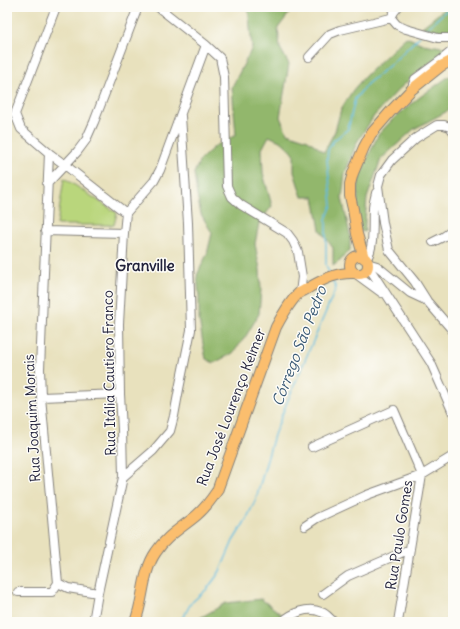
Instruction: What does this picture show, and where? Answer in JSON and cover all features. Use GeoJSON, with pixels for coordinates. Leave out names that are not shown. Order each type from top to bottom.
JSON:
{"type":"FeatureCollection","features":[{"type":"Feature","properties":{"kind":"main road"},"geometry":{"type":"LineString","coordinates":[[357,234],[350,269],[355,274],[360,274],[365,272],[366,262],[357,234],[350,196],[350,184],[364,147],[371,134],[410,90],[435,71],[453,60]]}},
{"type":"Feature","properties":{"kind":"main road"},"geometry":{"type":"LineString","coordinates":[[351,261],[358,256],[366,262]]}},
{"type":"Feature","properties":{"kind":"main road","name":"Rua José Lourenço Kelmer"},"geometry":{"type":"LineString","coordinates":[[334,275],[351,261]]}},
{"type":"Feature","properties":{"kind":"main road","name":"Rua José Lourenço Kelmer"},"geometry":{"type":"LineString","coordinates":[[135,622],[138,615],[146,572],[155,552],[165,540],[201,511],[217,491],[276,327],[285,311],[300,293],[323,279],[334,275],[350,273],[355,274]]}},
{"type":"Feature","properties":{"kind":"street"},"geometry":{"type":"LineString","coordinates":[[56,7],[15,114],[21,129],[49,153],[126,213],[154,182],[160,170],[206,45]]}},
{"type":"Feature","properties":{"kind":"street"},"geometry":{"type":"LineString","coordinates":[[47,184],[86,140],[138,7]]}},
{"type":"Feature","properties":{"kind":"street"},"geometry":{"type":"LineString","coordinates":[[158,7],[220,58],[224,77],[227,186],[232,196],[241,205],[287,233],[293,241],[298,252],[302,278],[300,293]]}},
{"type":"Feature","properties":{"kind":"street"},"geometry":{"type":"LineString","coordinates":[[391,18],[398,7]]}},
{"type":"Feature","properties":{"kind":"street"},"geometry":{"type":"LineString","coordinates":[[391,18],[397,24],[406,29],[438,38],[453,38]]}},
{"type":"Feature","properties":{"kind":"street"},"geometry":{"type":"LineString","coordinates":[[308,56],[330,34],[340,30],[391,18]]}},
{"type":"Feature","properties":{"kind":"street"},"geometry":{"type":"LineString","coordinates":[[410,90],[415,79],[453,50]]}},
{"type":"Feature","properties":{"kind":"street"},"geometry":{"type":"LineString","coordinates":[[122,478],[153,451],[170,431],[191,330],[188,223],[181,113]]}},
{"type":"Feature","properties":{"kind":"street"},"geometry":{"type":"LineString","coordinates":[[366,262],[371,249],[373,207],[381,175],[392,160],[416,138],[437,125],[450,127],[453,131]]}},
{"type":"Feature","properties":{"kind":"street","name":"Rua Joaquim Morais"},"geometry":{"type":"LineString","coordinates":[[49,153],[40,368],[41,397],[58,583]]}},
{"type":"Feature","properties":{"kind":"street"},"geometry":{"type":"LineString","coordinates":[[378,186],[382,223],[389,250],[415,282],[427,301],[453,331]]}},
{"type":"Feature","properties":{"kind":"street","name":"Rua Itália Cautiero Franco"},"geometry":{"type":"LineString","coordinates":[[93,622],[122,478],[123,459],[119,324],[126,213]]}},
{"type":"Feature","properties":{"kind":"street"},"geometry":{"type":"LineString","coordinates":[[433,242],[453,230]]}},
{"type":"Feature","properties":{"kind":"street"},"geometry":{"type":"LineString","coordinates":[[45,231],[124,234]]}},
{"type":"Feature","properties":{"kind":"street"},"geometry":{"type":"LineString","coordinates":[[366,262],[431,363],[453,413]]}},
{"type":"Feature","properties":{"kind":"street"},"geometry":{"type":"LineString","coordinates":[[366,262],[377,266],[410,293],[427,301]]}},
{"type":"Feature","properties":{"kind":"street"},"geometry":{"type":"LineString","coordinates":[[355,274],[388,297]]}},
{"type":"Feature","properties":{"kind":"street"},"geometry":{"type":"LineString","coordinates":[[302,278],[307,283],[313,285]]}},
{"type":"Feature","properties":{"kind":"street"},"geometry":{"type":"LineString","coordinates":[[41,397],[120,394]]}},
{"type":"Feature","properties":{"kind":"street","name":"Rua Paulo Gomes"},"geometry":{"type":"LineString","coordinates":[[312,447],[394,410],[422,475],[398,622]]}},
{"type":"Feature","properties":{"kind":"street"},"geometry":{"type":"LineString","coordinates":[[305,526],[317,518],[367,495],[422,475],[453,456]]}},
{"type":"Feature","properties":{"kind":"street"},"geometry":{"type":"LineString","coordinates":[[123,459],[137,466]]}},
{"type":"Feature","properties":{"kind":"street"},"geometry":{"type":"LineString","coordinates":[[323,594],[348,576],[410,549]]}},
{"type":"Feature","properties":{"kind":"street"},"geometry":{"type":"LineString","coordinates":[[18,592],[52,592],[58,583],[68,588],[98,593]]}},
{"type":"Feature","properties":{"kind":"street"},"geometry":{"type":"LineString","coordinates":[[282,622],[302,611],[311,609],[323,612],[334,622]]}},
{"type":"Feature","properties":{"kind":"green space"},"geometry":{"type":"Polygon","coordinates":[[[248,7],[297,7],[291,11],[278,28],[280,48],[289,64],[280,117],[287,133],[308,140],[324,152],[335,131],[341,109],[353,90],[366,75],[406,37],[423,44],[448,48],[398,90],[374,116],[357,142],[345,173],[342,198],[350,235],[350,250],[333,266],[333,248],[320,230],[314,197],[302,197],[294,172],[294,153],[282,142],[269,136],[262,149],[263,173],[272,206],[259,223],[255,244],[260,269],[261,290],[259,314],[246,336],[233,353],[214,363],[206,359],[203,344],[199,319],[197,275],[207,254],[212,233],[201,214],[194,173],[200,160],[215,146],[236,135],[232,87],[252,48],[248,7]]]}},
{"type":"Feature","properties":{"kind":"green space"},"geometry":{"type":"Polygon","coordinates":[[[447,7],[453,7],[453,31],[441,32],[422,27],[447,7]]]}},
{"type":"Feature","properties":{"kind":"green space"},"geometry":{"type":"Polygon","coordinates":[[[453,75],[453,108],[414,129],[381,159],[367,198],[365,232],[360,231],[357,208],[359,177],[378,135],[394,118],[420,97],[453,75]]]}},
{"type":"Feature","properties":{"kind":"green space"},"geometry":{"type":"Polygon","coordinates":[[[64,178],[117,213],[114,225],[57,225],[64,178]]]}},
{"type":"Feature","properties":{"kind":"green space"},"geometry":{"type":"Polygon","coordinates":[[[261,599],[284,616],[284,622],[198,622],[200,618],[226,603],[261,599]]]}},
{"type":"Feature","properties":{"kind":"waterway","name":"Córrego São Pedro"},"geometry":{"type":"LineString","coordinates":[[424,31],[450,7]]}},
{"type":"Feature","properties":{"kind":"waterway","name":"Córrego São Pedro"},"geometry":{"type":"LineString","coordinates":[[329,272],[326,265],[326,219],[332,205],[327,160],[328,150],[333,141],[348,129],[355,99],[367,84],[390,65],[420,36]]}},
{"type":"Feature","properties":{"kind":"waterway","name":"Córrego São Pedro"},"geometry":{"type":"LineString","coordinates":[[176,622],[184,616],[191,603],[207,589],[220,571],[233,541],[246,520],[256,499],[274,435],[336,288],[332,280]]}},
{"type":"Feature","properties":{"kind":"district","name":"Granville"},"geometry":{"type":"Point","coordinates":[145,265]}}]}
